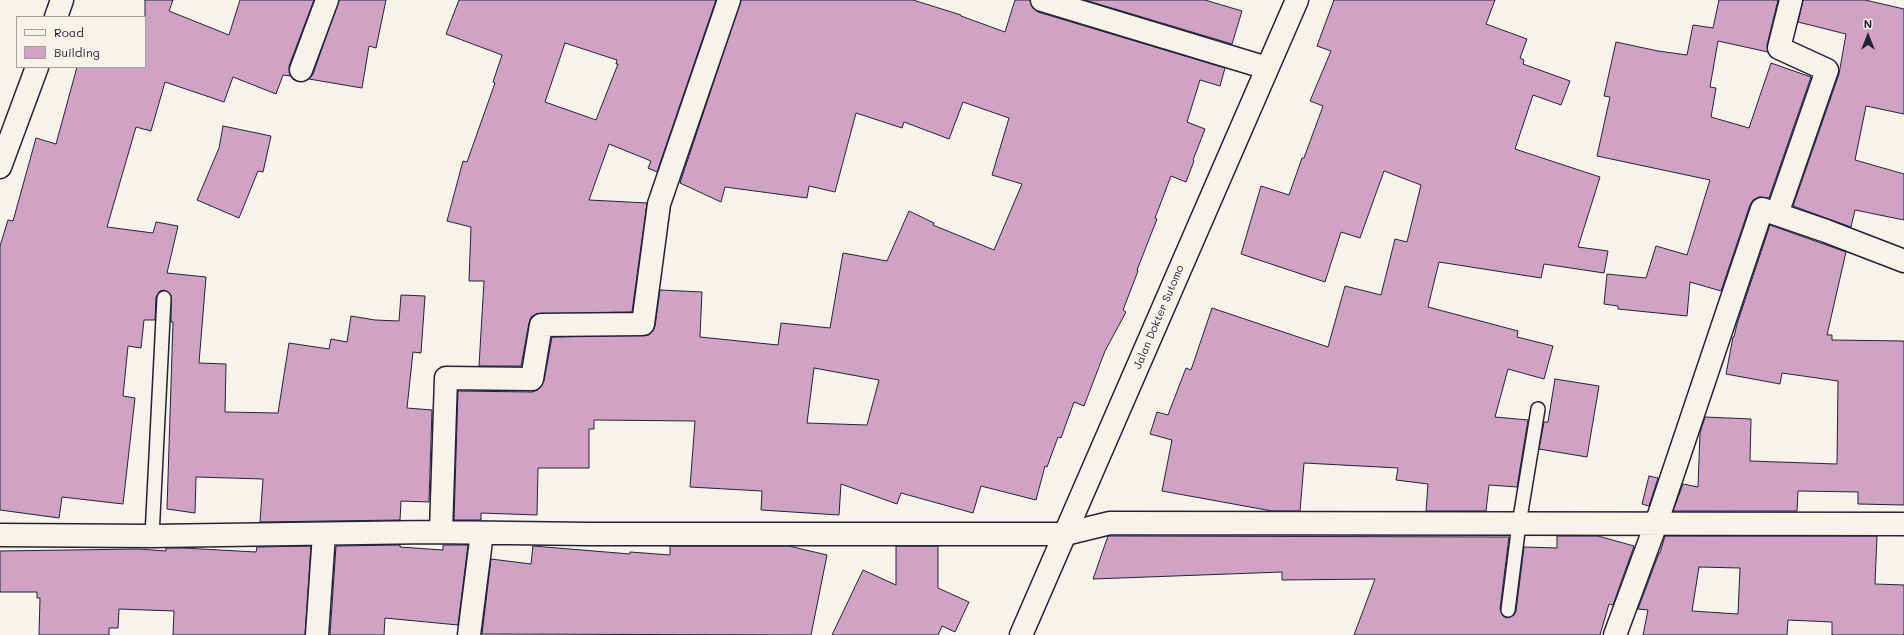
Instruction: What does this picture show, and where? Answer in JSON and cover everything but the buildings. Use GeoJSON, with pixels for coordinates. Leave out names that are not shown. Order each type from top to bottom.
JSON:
{"type":"FeatureCollection","features":[{"type":"Feature","properties":{"kind":"street"},"geometry":{"type":"LineString","coordinates":[[56,16],[62,0]]}},
{"type":"Feature","properties":{"kind":"street"},"geometry":{"type":"LineString","coordinates":[[301,70],[327,0]]}},
{"type":"Feature","properties":{"kind":"street"},"geometry":{"type":"LineString","coordinates":[[441,532],[446,378],[532,379],[541,325],[643,324],[659,204],[729,0]]}},
{"type":"Feature","properties":{"kind":"street"},"geometry":{"type":"LineString","coordinates":[[1042,0],[1267,68]]}},
{"type":"Feature","properties":{"kind":"street","name":"Jalan Dokter Sutomo"},"geometry":{"type":"LineString","coordinates":[[1021,635],[1297,0]]}},
{"type":"Feature","properties":{"kind":"street"},"geometry":{"type":"LineString","coordinates":[[1777,214],[1827,70],[1779,48],[1791,0]]}},
{"type":"Feature","properties":{"kind":"street"},"geometry":{"type":"LineString","coordinates":[[0,167],[37,68]]}},
{"type":"Feature","properties":{"kind":"street"},"geometry":{"type":"LineString","coordinates":[[1615,635],[1656,524],[1762,209],[1826,230],[1904,261]]}},
{"type":"Feature","properties":{"kind":"street"},"geometry":{"type":"LineString","coordinates":[[0,535],[152,536],[441,532],[1065,534],[1110,523],[1904,524]]}},
{"type":"Feature","properties":{"kind":"street"},"geometry":{"type":"LineString","coordinates":[[469,635],[482,533]]}},
{"type":"Feature","properties":{"kind":"street"},"geometry":{"type":"LineString","coordinates":[[317,635],[324,534]]}},
{"type":"Feature","properties":{"kind":"lane"},"geometry":{"type":"LineString","coordinates":[[152,536],[164,298]]}},
{"type":"Feature","properties":{"kind":"lane"},"geometry":{"type":"LineString","coordinates":[[1508,610],[1519,524],[1538,409]]}}]}
